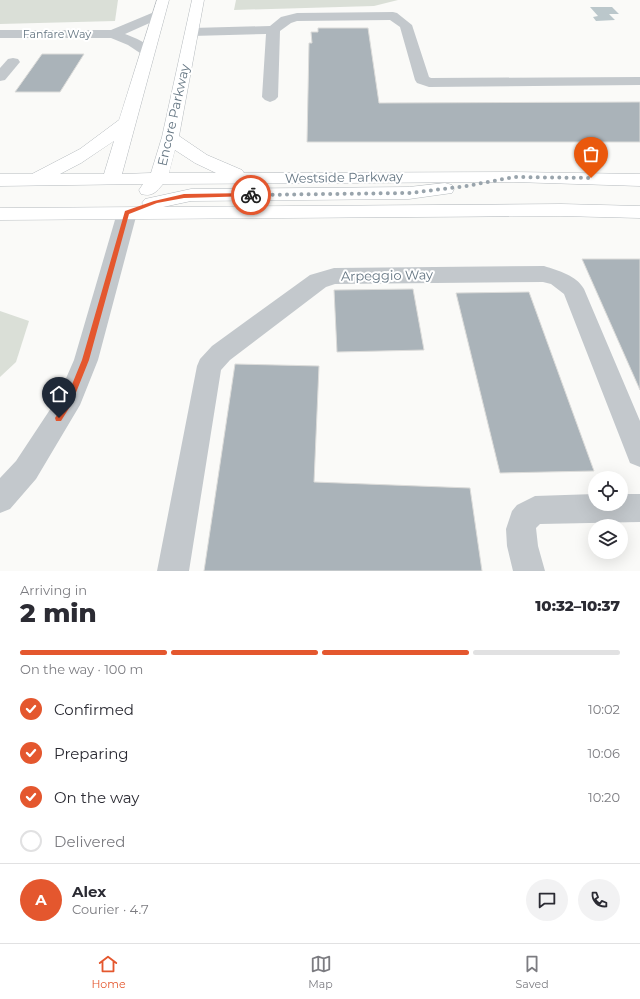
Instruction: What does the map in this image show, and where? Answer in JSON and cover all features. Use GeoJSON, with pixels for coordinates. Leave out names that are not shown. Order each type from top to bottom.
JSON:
{"type":"FeatureCollection","features":[{"type":"Feature","properties":{"kind":"main road"},"geometry":{"type":"LineString","coordinates":[[127,213],[112,179],[163,0]]}},
{"type":"Feature","properties":{"kind":"main road","name":"Encore Parkway"},"geometry":{"type":"LineString","coordinates":[[127,213],[158,179],[170,137],[198,0]]}},
{"type":"Feature","properties":{"kind":"main road"},"geometry":{"type":"LineString","coordinates":[[29,180],[84,155],[127,122]]}},
{"type":"Feature","properties":{"kind":"main road"},"geometry":{"type":"LineString","coordinates":[[170,137],[180,146],[208,163],[248,178]]}},
{"type":"Feature","properties":{"kind":"main road"},"geometry":{"type":"LineString","coordinates":[[127,213],[156,202],[191,195],[410,193],[467,186],[514,177]]}},
{"type":"Feature","properties":{"kind":"main road","name":"Westside Parkway"},"geometry":{"type":"LineString","coordinates":[[0,180],[514,177],[640,180]]}},
{"type":"Feature","properties":{"kind":"main road"},"geometry":{"type":"LineString","coordinates":[[0,214],[554,210],[640,212]]}},
{"type":"Feature","properties":{"kind":"street","name":"Fanfare Way"},"geometry":{"type":"LineString","coordinates":[[0,34],[113,34],[137,26],[159,14]]}},
{"type":"Feature","properties":{"kind":"street"},"geometry":{"type":"LineString","coordinates":[[192,32],[273,30],[286,20],[298,17],[393,16],[406,25],[422,80],[430,83],[640,81]]}},
{"type":"Feature","properties":{"kind":"street"},"geometry":{"type":"LineString","coordinates":[[270,97],[273,30]]}},
{"type":"Feature","properties":{"kind":"street","name":"Fanfare Way"},"geometry":{"type":"LineString","coordinates":[[113,34],[133,42],[148,52]]}},
{"type":"Feature","properties":{"kind":"street"},"geometry":{"type":"LineString","coordinates":[[0,77],[13,62]]}},
{"type":"Feature","properties":{"kind":"street","name":"Encore Parkway"},"geometry":{"type":"LineString","coordinates":[[0,499],[26,470],[67,405],[86,360],[127,213]]}},
{"type":"Feature","properties":{"kind":"street","name":"Arpeggio Way"},"geometry":{"type":"LineString","coordinates":[[172,571],[207,374],[210,366],[221,353],[318,281],[334,276],[544,274],[559,279],[573,289],[640,454]]}},
{"type":"Feature","properties":{"kind":"street"},"geometry":{"type":"LineString","coordinates":[[529,571],[520,532],[521,522],[527,514],[535,510],[640,508]]}},
{"type":"Feature","properties":{"kind":"shaded area"},"geometry":{"type":"Polygon","coordinates":[[[0,0],[118,0],[115,21],[0,24],[0,0]]]}},
{"type":"Feature","properties":{"kind":"shaded area"},"geometry":{"type":"Polygon","coordinates":[[[236,0],[398,0],[374,6],[234,10],[236,0]]]}},
{"type":"Feature","properties":{"kind":"shaded area"},"geometry":{"type":"Polygon","coordinates":[[[590,7],[612,7],[619,14],[609,14],[615,20],[596,21],[593,17],[598,16],[590,7]]]}},
{"type":"Feature","properties":{"kind":"shaded area"},"geometry":{"type":"Polygon","coordinates":[[[0,311],[29,321],[16,362],[0,377],[0,311]]]}},
{"type":"Feature","properties":{"kind":"building"},"geometry":{"type":"Polygon","coordinates":[[[318,28],[368,28],[379,103],[640,102],[640,142],[307,142],[309,43],[312,43],[311,32],[318,32],[318,28]]]}},
{"type":"Feature","properties":{"kind":"building"},"geometry":{"type":"Polygon","coordinates":[[[42,54],[84,54],[60,92],[15,92],[42,54]]]}},
{"type":"Feature","properties":{"kind":"building"},"geometry":{"type":"Polygon","coordinates":[[[582,259],[640,259],[640,390],[582,259]]]}},
{"type":"Feature","properties":{"kind":"building"},"geometry":{"type":"Polygon","coordinates":[[[413,289],[424,350],[337,352],[334,290],[413,289]]]}},
{"type":"Feature","properties":{"kind":"building"},"geometry":{"type":"Polygon","coordinates":[[[529,292],[594,471],[500,473],[456,293],[529,292]]]}},
{"type":"Feature","properties":{"kind":"building"},"geometry":{"type":"Polygon","coordinates":[[[235,364],[319,366],[314,482],[470,488],[482,571],[204,571],[235,364]]]}},
{"type":"Feature","properties":{"kind":"way so far"},"geometry":{"type":"LineString","coordinates":[[251,195],[410,193],[467,186],[514,177],[591,178]]}},
{"type":"Feature","properties":{"kind":"route"},"geometry":{"type":"LineString","coordinates":[[59,418],[67,405],[86,360],[127,213],[141,206],[184,196],[251,195]]}}]}
